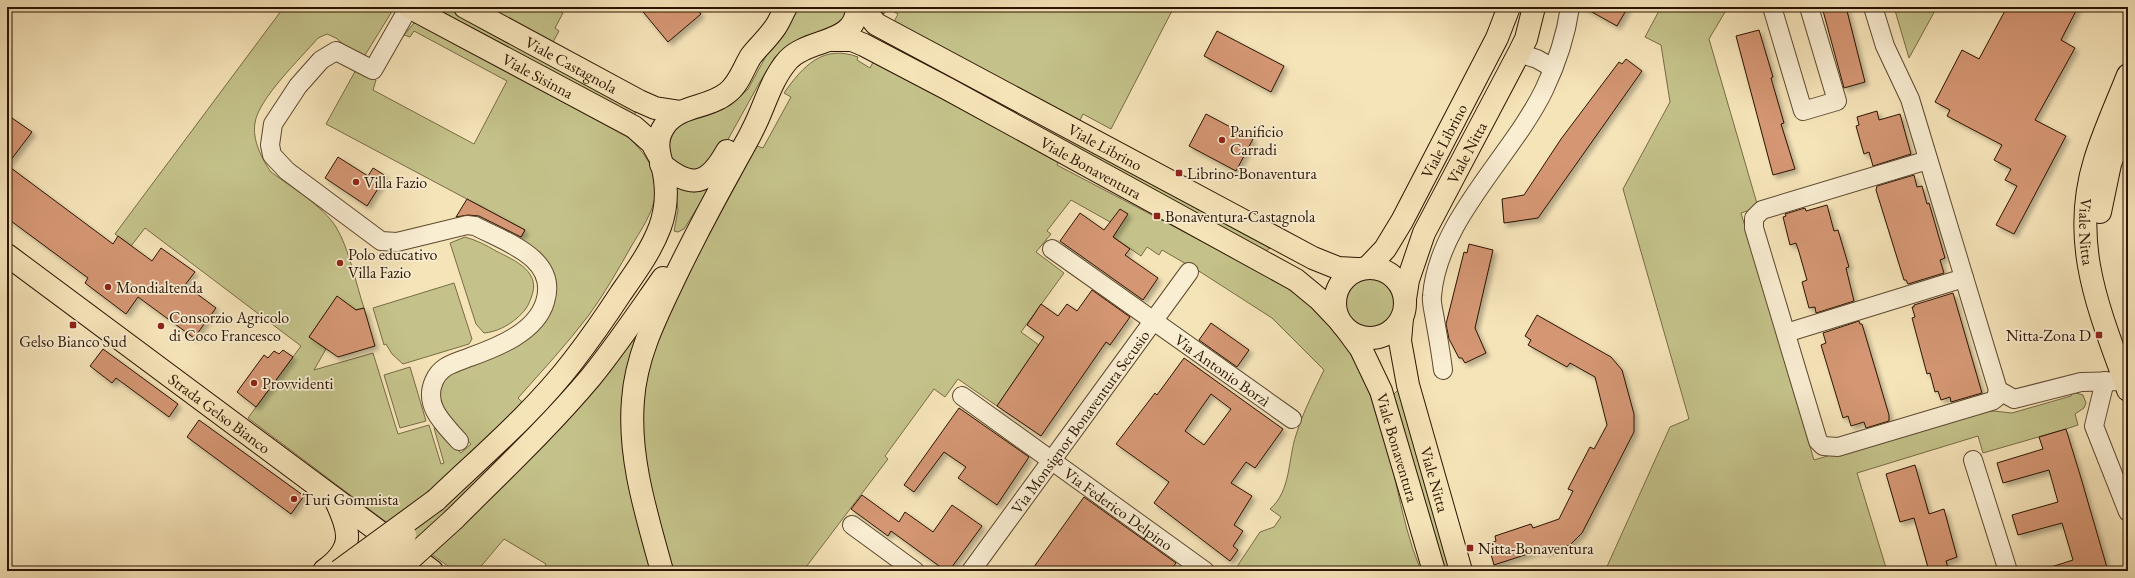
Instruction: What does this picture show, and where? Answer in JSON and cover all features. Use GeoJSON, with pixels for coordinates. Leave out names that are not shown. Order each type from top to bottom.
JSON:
{"type":"FeatureCollection","features":[{"type":"Feature","properties":{"kind":"main road","name":"Viale Sisinna"},"geometry":{"type":"LineString","coordinates":[[409,7],[634,127],[652,143],[660,159],[665,179],[664,211],[660,227],[651,245],[604,320],[573,362],[530,410],[436,500]]}},
{"type":"Feature","properties":{"kind":"main road","name":"Viale Castagnola"},"geometry":{"type":"LineString","coordinates":[[465,7],[639,101],[655,108],[681,112]]}},
{"type":"Feature","properties":{"kind":"main road"},"geometry":{"type":"LineString","coordinates":[[774,7],[739,80],[728,93],[702,106],[681,112],[665,125],[660,135],[660,159],[674,174],[690,180],[697,180],[710,176],[717,169],[742,122],[770,88],[789,59],[799,51],[817,43],[832,40],[851,27],[855,19],[857,7]]}},
{"type":"Feature","properties":{"kind":"main road"},"geometry":{"type":"LineString","coordinates":[[751,56],[775,28],[786,7]]}},
{"type":"Feature","properties":{"kind":"main road","name":"Viale Librino"},"geometry":{"type":"LineString","coordinates":[[862,7],[876,24],[1313,258],[1338,268],[1363,268],[1385,249],[1402,221],[1497,38],[1510,7]]}},
{"type":"Feature","properties":{"kind":"main road","name":"Viale Nitta"},"geometry":{"type":"LineString","coordinates":[[1461,571],[1408,385],[1400,341],[1404,308],[1410,274],[1424,233],[1526,39],[1534,7]]}},
{"type":"Feature","properties":{"kind":"main road","name":"Viale Bonaventura"},"geometry":{"type":"LineString","coordinates":[[832,40],[852,40],[878,53],[1064,152],[1296,280],[1319,299],[1343,325],[1361,349],[1381,391],[1434,571]]}},
{"type":"Feature","properties":{"kind":"main road","name":"Viale Nitta"},"geometry":{"type":"LineString","coordinates":[[2119,384],[2097,304],[2086,251],[2085,211],[2088,187],[2095,160],[2118,136],[2128,74]]}},
{"type":"Feature","properties":{"kind":"main road"},"geometry":{"type":"LineString","coordinates":[[662,571],[641,491],[633,446],[632,412],[634,384],[644,348],[667,294],[703,220],[754,129],[770,88]]}},
{"type":"Feature","properties":{"kind":"main road"},"geometry":{"type":"LineString","coordinates":[[2128,115],[2118,136],[2103,190],[2099,233],[2104,278],[2128,349]]}},
{"type":"Feature","properties":{"kind":"main road"},"geometry":{"type":"LineString","coordinates":[[397,571],[454,519],[547,426],[590,378],[620,341],[703,220]]}},
{"type":"Feature","properties":{"kind":"main road","name":"Strada Gelso Bianco"},"geometry":{"type":"LineString","coordinates":[[7,254],[336,501],[403,548],[432,571]]}},
{"type":"Feature","properties":{"kind":"main road"},"geometry":{"type":"LineString","coordinates":[[1363,268],[1382,269],[1393,276],[1402,286],[1404,308],[1394,329],[1378,337],[1360,337],[1343,325],[1335,306],[1338,288],[1346,277],[1363,268]]}},
{"type":"Feature","properties":{"kind":"main road"},"geometry":{"type":"LineString","coordinates":[[339,571],[436,500]]}},
{"type":"Feature","properties":{"kind":"main road"},"geometry":{"type":"LineString","coordinates":[[371,571],[436,500]]}},
{"type":"Feature","properties":{"kind":"main road"},"geometry":{"type":"LineString","coordinates":[[324,571],[336,562],[343,554],[347,543],[348,532],[336,501]]}},
{"type":"Feature","properties":{"kind":"main road"},"geometry":{"type":"LineString","coordinates":[[411,571],[454,519]]}},
{"type":"Feature","properties":{"kind":"main road"},"geometry":{"type":"LineString","coordinates":[[324,571],[392,548],[403,548],[399,561],[389,571]]}},
{"type":"Feature","properties":{"kind":"street"},"geometry":{"type":"LineString","coordinates":[[409,7],[373,70],[336,51],[321,60],[298,86],[272,124],[270,145],[272,155],[287,171],[381,241],[397,242],[467,224],[475,226],[532,256],[544,269],[547,279],[547,297],[539,316],[524,331],[500,344],[470,357],[450,363],[440,370],[433,382],[431,396],[435,414],[459,441]]}},
{"type":"Feature","properties":{"kind":"street"},"geometry":{"type":"LineString","coordinates":[[1443,370],[1432,297],[1437,270],[1448,241],[1466,207],[1530,115],[1544,90],[1568,25],[1570,7]]}},
{"type":"Feature","properties":{"kind":"street"},"geometry":{"type":"LineString","coordinates":[[1772,7],[1803,111],[1837,101],[1809,7]]}},
{"type":"Feature","properties":{"kind":"street"},"geometry":{"type":"LineString","coordinates":[[1873,7],[1885,46],[1910,99],[1998,390],[1996,398],[1992,401],[1838,447],[1829,448],[1823,446],[1818,441],[1754,228],[1754,218],[1762,210],[1928,160]]}},
{"type":"Feature","properties":{"kind":"street"},"geometry":{"type":"LineString","coordinates":[[1519,53],[1537,59],[1553,68]]}},
{"type":"Feature","properties":{"kind":"street","name":"Via Antonio Borzì"},"geometry":{"type":"LineString","coordinates":[[1052,249],[1292,419]]}},
{"type":"Feature","properties":{"kind":"street","name":"Via Monsignor Bonaventura Secusio"},"geometry":{"type":"LineString","coordinates":[[971,571],[1189,272]]}},
{"type":"Feature","properties":{"kind":"street"},"geometry":{"type":"LineString","coordinates":[[1786,333],[1964,278]]}},
{"type":"Feature","properties":{"kind":"street"},"geometry":{"type":"LineString","coordinates":[[1998,390],[2014,399],[2081,382],[2119,384],[2094,426],[2128,512]]}},
{"type":"Feature","properties":{"kind":"street","name":"Via Federico Delpino"},"geometry":{"type":"LineString","coordinates":[[962,396],[1052,459],[1206,571]]}},
{"type":"Feature","properties":{"kind":"street"},"geometry":{"type":"LineString","coordinates":[[1973,460],[2008,571]]}},
{"type":"Feature","properties":{"kind":"street"},"geometry":{"type":"LineString","coordinates":[[852,525],[915,571]]}},
{"type":"Feature","properties":{"kind":"shaded area"},"geometry":{"type":"Polygon","coordinates":[[[284,7],[390,7],[391,13],[362,60],[336,38],[327,34],[318,38],[281,79],[264,102],[258,113],[254,129],[256,143],[271,172],[315,204],[336,227],[345,245],[364,308],[356,310],[337,297],[309,337],[326,349],[314,370],[373,353],[398,434],[429,425],[441,464],[444,463],[434,428],[436,427],[461,453],[471,444],[443,417],[439,393],[446,374],[550,304],[518,243],[525,230],[326,124],[357,68],[376,80],[373,90],[474,144],[507,81],[414,31],[410,37],[404,35],[414,23],[418,23],[629,138],[638,147],[650,164],[655,176],[655,199],[649,216],[595,307],[581,326],[518,398],[555,434],[609,373],[638,333],[658,329],[757,146],[763,148],[791,97],[784,93],[791,83],[807,66],[815,60],[834,53],[858,57],[857,60],[870,68],[898,14],[887,8],[884,14],[876,7],[1174,7],[1111,129],[1083,114],[1072,137],[1270,246],[1270,248],[1266,251],[1067,146],[1057,165],[1268,276],[1305,301],[1328,324],[1357,364],[1370,391],[1385,436],[1406,527],[1421,571],[1237,571],[1238,565],[1260,532],[1274,527],[1281,517],[1270,509],[1277,502],[1282,493],[1288,474],[1293,444],[1299,426],[1324,370],[1272,318],[1202,273],[1162,250],[1159,255],[1147,247],[1141,256],[1113,237],[1119,227],[1071,200],[1047,231],[1051,234],[1036,252],[1064,273],[1021,332],[1039,345],[997,406],[958,379],[945,397],[934,389],[885,456],[888,459],[803,571],[542,571],[546,564],[504,539],[477,571],[455,571],[386,522],[248,418],[301,346],[145,228],[131,246],[115,234],[284,7]]]}},
{"type":"Feature","properties":{"kind":"shaded area"},"geometry":{"type":"Polygon","coordinates":[[[428,7],[448,7],[636,109],[635,114],[633,116],[428,7]]]}},
{"type":"Feature","properties":{"kind":"shaded area"},"geometry":{"type":"Polygon","coordinates":[[[486,7],[552,7],[563,13],[555,28],[559,31],[553,42],[486,7]]]}},
{"type":"Feature","properties":{"kind":"shaded area"},"geometry":{"type":"Polygon","coordinates":[[[793,7],[849,7],[839,26],[805,36],[785,48],[775,57],[716,161],[696,173],[671,160],[667,139],[672,131],[685,121],[701,118],[720,110],[748,89],[793,7]]]}},
{"type":"Feature","properties":{"kind":"shaded area"},"geometry":{"type":"Polygon","coordinates":[[[1661,7],[1728,7],[1709,39],[1758,207],[1741,213],[1814,460],[1977,412],[1993,411],[2012,413],[2071,396],[2073,392],[2083,395],[2086,403],[2084,408],[2075,414],[2078,425],[1983,453],[1978,436],[1857,473],[1887,571],[1605,571],[1670,427],[1689,419],[1623,189],[1670,102],[1661,45],[1645,37],[1661,7]]]}},
{"type":"Feature","properties":{"kind":"shaded area"},"geometry":{"type":"Polygon","coordinates":[[[1894,7],[1937,7],[1909,58],[1894,7]]]}},
{"type":"Feature","properties":{"kind":"shaded area"},"geometry":{"type":"Polygon","coordinates":[[[675,187],[694,192],[709,189],[684,229],[678,232],[674,231],[678,210],[675,187]]]}},
{"type":"Feature","properties":{"kind":"shaded area"},"geometry":{"type":"Polygon","coordinates":[[[465,237],[485,245],[519,263],[530,274],[533,281],[533,289],[529,304],[517,318],[502,328],[484,333],[476,324],[450,243],[465,237]]]}},
{"type":"Feature","properties":{"kind":"shaded area"},"geometry":{"type":"Polygon","coordinates":[[[1365,275],[1375,275],[1385,279],[1393,287],[1397,297],[1397,307],[1393,317],[1385,325],[1375,329],[1365,329],[1355,325],[1347,317],[1343,307],[1343,297],[1347,287],[1355,279],[1365,275]]]}},
{"type":"Feature","properties":{"kind":"shaded area"},"geometry":{"type":"Polygon","coordinates":[[[454,283],[472,339],[469,344],[403,364],[392,354],[386,344],[384,345],[373,308],[454,283]]]}},
{"type":"Feature","properties":{"kind":"shaded area"},"geometry":{"type":"Polygon","coordinates":[[[410,367],[426,421],[400,428],[384,375],[410,367]]]}},
{"type":"Feature","properties":{"kind":"shaded area"},"geometry":{"type":"Polygon","coordinates":[[[1398,390],[1454,571],[1444,571],[1393,395],[1398,390]]]}},
{"type":"Feature","properties":{"kind":"building"},"geometry":{"type":"Polygon","coordinates":[[[639,7],[695,7],[701,14],[668,42],[639,7]]]}},
{"type":"Feature","properties":{"kind":"building"},"geometry":{"type":"Polygon","coordinates":[[[1583,7],[1628,7],[1617,26],[1583,7]]]}},
{"type":"Feature","properties":{"kind":"building"},"geometry":{"type":"Polygon","coordinates":[[[1822,7],[1846,7],[1865,82],[1844,88],[1822,7]]]}},
{"type":"Feature","properties":{"kind":"building"},"geometry":{"type":"Polygon","coordinates":[[[2007,7],[2078,7],[2061,40],[2075,48],[2035,120],[2066,136],[2014,234],[1996,225],[2017,186],[2005,180],[2011,169],[1994,160],[2002,145],[1947,116],[1950,110],[1935,102],[1962,50],[1979,59],[2007,7]]]}},
{"type":"Feature","properties":{"kind":"building"},"geometry":{"type":"Polygon","coordinates":[[[1759,30],[1773,77],[1771,78],[1784,123],[1781,124],[1795,169],[1773,175],[1736,36],[1759,30]]]}},
{"type":"Feature","properties":{"kind":"building"},"geometry":{"type":"Polygon","coordinates":[[[1217,31],[1284,66],[1271,92],[1204,56],[1217,31]]]}},
{"type":"Feature","properties":{"kind":"building"},"geometry":{"type":"Polygon","coordinates":[[[1626,59],[1642,71],[1538,218],[1504,223],[1502,199],[1524,195],[1561,139],[1619,62],[1622,64],[1626,59]]]}},
{"type":"Feature","properties":{"kind":"building"},"geometry":{"type":"Polygon","coordinates":[[[1877,111],[1879,120],[1900,114],[1911,154],[1873,166],[1869,152],[1864,154],[1856,126],[1859,125],[1857,117],[1877,111]]]}},
{"type":"Feature","properties":{"kind":"building"},"geometry":{"type":"Polygon","coordinates":[[[1206,114],[1253,139],[1236,171],[1189,146],[1206,114]]]}},
{"type":"Feature","properties":{"kind":"building"},"geometry":{"type":"Polygon","coordinates":[[[12,118],[32,132],[7,165],[7,126],[12,118]]]}},
{"type":"Feature","properties":{"kind":"building","name":"Villa Fazio"},"geometry":{"type":"Polygon","coordinates":[[[338,157],[368,176],[373,168],[386,176],[367,206],[325,178],[338,157]]]}},
{"type":"Feature","properties":{"kind":"building"},"geometry":{"type":"Polygon","coordinates":[[[7,165],[113,244],[118,236],[152,261],[161,248],[195,272],[185,285],[216,308],[194,338],[138,297],[126,314],[85,283],[88,278],[7,218],[7,165]]]}},
{"type":"Feature","properties":{"kind":"building"},"geometry":{"type":"Polygon","coordinates":[[[1914,175],[1917,187],[1922,186],[1927,204],[1929,203],[1945,258],[1940,260],[1944,273],[1908,284],[1906,280],[1904,280],[1876,190],[1877,186],[1914,175]]]}},
{"type":"Feature","properties":{"kind":"building"},"geometry":{"type":"Polygon","coordinates":[[[467,199],[525,230],[521,237],[479,216],[468,215],[456,217],[467,199]]]}},
{"type":"Feature","properties":{"kind":"building"},"geometry":{"type":"Polygon","coordinates":[[[1827,205],[1834,231],[1838,230],[1849,267],[1846,268],[1854,301],[1816,313],[1815,307],[1809,308],[1802,282],[1807,280],[1799,252],[1796,243],[1790,245],[1783,217],[1786,216],[1785,214],[1805,208],[1806,211],[1827,205]]]}},
{"type":"Feature","properties":{"kind":"building"},"geometry":{"type":"Polygon","coordinates":[[[1120,209],[1128,214],[1113,237],[1130,249],[1125,255],[1158,278],[1143,300],[1060,241],[1080,213],[1104,230],[1120,209]]]}},
{"type":"Feature","properties":{"kind":"building"},"geometry":{"type":"Polygon","coordinates":[[[1469,244],[1493,250],[1475,328],[1486,353],[1465,363],[1462,358],[1459,358],[1449,339],[1446,324],[1464,252],[1467,253],[1469,244]]]}},
{"type":"Feature","properties":{"kind":"building"},"geometry":{"type":"Polygon","coordinates":[[[1092,290],[1130,317],[1110,345],[1106,342],[1041,436],[997,406],[1044,337],[1027,325],[1041,304],[1058,316],[1067,304],[1077,311],[1092,290]]]}},
{"type":"Feature","properties":{"kind":"building"},"geometry":{"type":"Polygon","coordinates":[[[1953,293],[1982,393],[1951,402],[1950,397],[1941,400],[1938,391],[1935,392],[1930,373],[1927,374],[1912,318],[1915,317],[1912,307],[1914,307],[1914,305],[1953,293]]]}},
{"type":"Feature","properties":{"kind":"building"},"geometry":{"type":"Polygon","coordinates":[[[337,296],[356,310],[364,308],[375,346],[338,357],[309,337],[337,296]]]}},
{"type":"Feature","properties":{"kind":"building"},"geometry":{"type":"Polygon","coordinates":[[[1537,315],[1611,357],[1622,370],[1634,414],[1634,432],[1582,533],[1570,545],[1545,553],[1543,549],[1494,565],[1488,544],[1496,541],[1495,536],[1531,524],[1533,528],[1559,519],[1573,491],[1568,489],[1590,447],[1594,449],[1607,425],[1595,377],[1570,363],[1567,367],[1528,345],[1531,340],[1525,336],[1537,315]]]}},
{"type":"Feature","properties":{"kind":"building"},"geometry":{"type":"Polygon","coordinates":[[[1859,321],[1860,324],[1862,324],[1889,415],[1889,421],[1866,428],[1864,422],[1851,426],[1848,416],[1843,418],[1821,345],[1826,343],[1823,333],[1859,321]]]}},
{"type":"Feature","properties":{"kind":"building"},"geometry":{"type":"Polygon","coordinates":[[[1211,323],[1249,350],[1237,367],[1199,340],[1211,323]]]}},
{"type":"Feature","properties":{"kind":"building"},"geometry":{"type":"Polygon","coordinates":[[[103,349],[178,404],[169,417],[116,378],[112,383],[90,366],[103,349]]]}},
{"type":"Feature","properties":{"kind":"building"},"geometry":{"type":"Polygon","coordinates":[[[283,350],[293,357],[256,407],[237,392],[264,355],[268,358],[274,351],[279,354],[283,350]]]}},
{"type":"Feature","properties":{"kind":"building"},"geometry":{"type":"Polygon","coordinates":[[[1184,358],[1283,429],[1255,468],[1246,462],[1231,483],[1252,496],[1234,525],[1243,531],[1233,546],[1238,550],[1230,561],[1154,503],[1169,482],[1116,444],[1155,393],[1157,395],[1184,358]],[[1211,394],[1185,431],[1204,445],[1231,409],[1211,394]]]}},
{"type":"Feature","properties":{"kind":"building"},"geometry":{"type":"Polygon","coordinates":[[[959,408],[1029,457],[997,505],[958,478],[966,467],[944,452],[914,492],[904,485],[959,408]]]}},
{"type":"Feature","properties":{"kind":"building"},"geometry":{"type":"Polygon","coordinates":[[[199,420],[304,496],[291,514],[187,437],[199,420]]]}},
{"type":"Feature","properties":{"kind":"building"},"geometry":{"type":"Polygon","coordinates":[[[2066,429],[2108,571],[2048,571],[2048,568],[2073,560],[2062,523],[2018,535],[2012,515],[2058,502],[2049,470],[2003,483],[1997,463],[2043,449],[2039,437],[2066,429]]]}},
{"type":"Feature","properties":{"kind":"building"},"geometry":{"type":"Polygon","coordinates":[[[1915,465],[1929,514],[1944,509],[1957,557],[1946,561],[1949,571],[1929,571],[1914,518],[1900,522],[1886,474],[1915,465]]]}},
{"type":"Feature","properties":{"kind":"building"},"geometry":{"type":"Polygon","coordinates":[[[862,495],[899,522],[905,512],[933,532],[952,505],[982,526],[949,571],[946,571],[891,531],[888,536],[851,509],[862,495]]]}},
{"type":"Feature","properties":{"kind":"building"},"geometry":{"type":"Polygon","coordinates":[[[1084,497],[1176,563],[1170,571],[1031,571],[1084,497]]]}},
{"type":"Feature","properties":{"kind":"place","name":"Panificio Carradi"},"geometry":{"type":"Point","coordinates":[1222,140]}},
{"type":"Feature","properties":{"kind":"place","name":"Librino-Bonaventura"},"geometry":{"type":"Point","coordinates":[1179,173]}},
{"type":"Feature","properties":{"kind":"place","name":"Villa Fazio"},"geometry":{"type":"Point","coordinates":[356,182]}},
{"type":"Feature","properties":{"kind":"place","name":"Bonaventura-Castagnola"},"geometry":{"type":"Point","coordinates":[1157,216]}},
{"type":"Feature","properties":{"kind":"place","name":"Polo educativo Villa Fazio"},"geometry":{"type":"Point","coordinates":[340,263]}},
{"type":"Feature","properties":{"kind":"place","name":"Mondialtenda"},"geometry":{"type":"Point","coordinates":[108,287]}},
{"type":"Feature","properties":{"kind":"place","name":"Gelso Bianco Sud"},"geometry":{"type":"Point","coordinates":[73,325]}},
{"type":"Feature","properties":{"kind":"place","name":"Consorzio Agricolo di Coco Francesco"},"geometry":{"type":"Point","coordinates":[161,326]}},
{"type":"Feature","properties":{"kind":"place","name":"Nitta-Zona D"},"geometry":{"type":"Point","coordinates":[2099,335]}},
{"type":"Feature","properties":{"kind":"place","name":"Provvidenti"},"geometry":{"type":"Point","coordinates":[254,383]}},
{"type":"Feature","properties":{"kind":"place","name":"Turi Gommista"},"geometry":{"type":"Point","coordinates":[294,499]}},
{"type":"Feature","properties":{"kind":"place","name":"Nitta-Bonaventura"},"geometry":{"type":"Point","coordinates":[1470,548]}}]}
